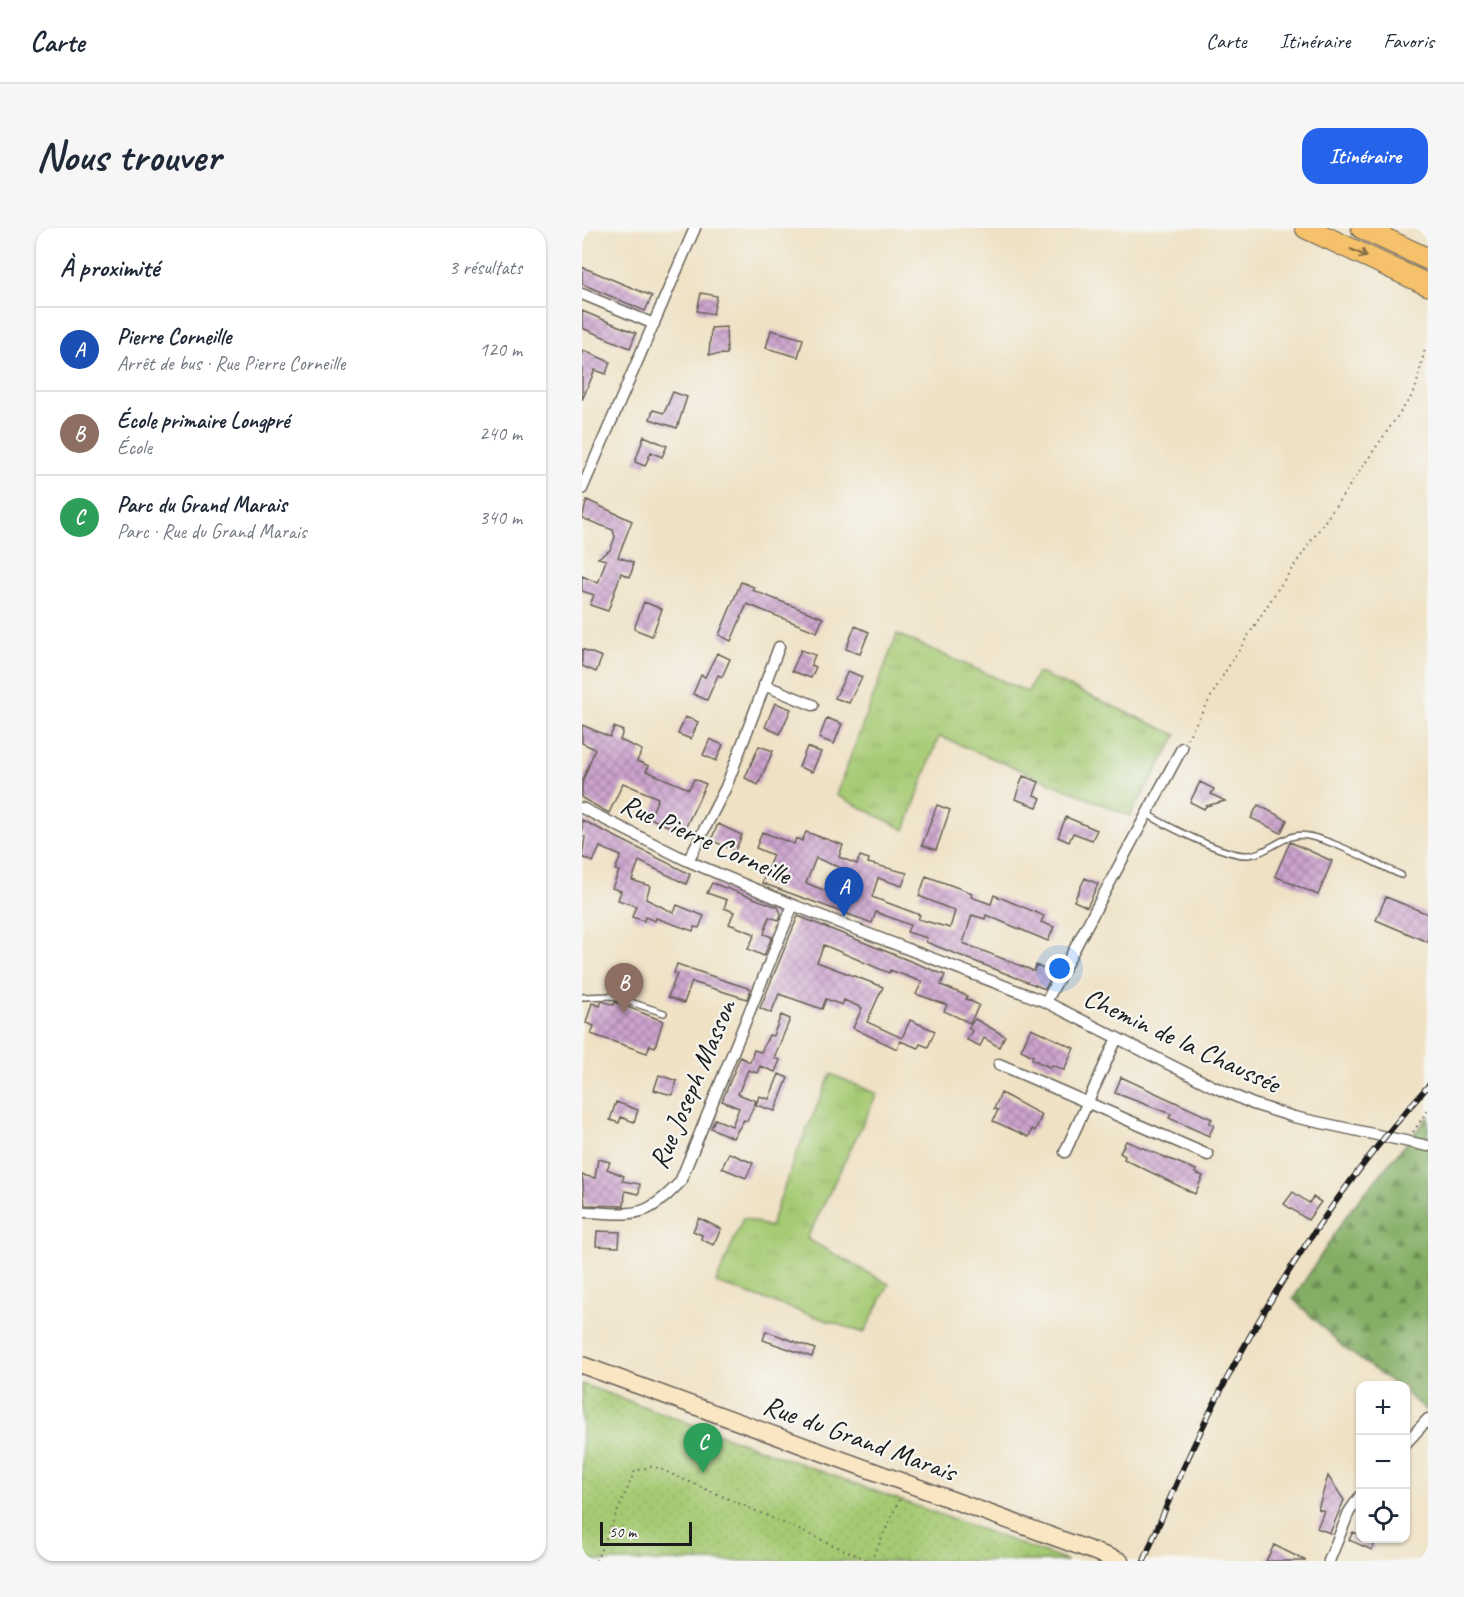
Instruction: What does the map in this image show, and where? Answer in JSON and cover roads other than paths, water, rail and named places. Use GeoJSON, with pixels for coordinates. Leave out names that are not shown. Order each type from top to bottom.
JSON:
{"type":"FeatureCollection","features":[{"type":"Feature","properties":{"kind":"highway"},"geometry":{"type":"LineString","coordinates":[[1306,228],[1428,285]]}},
{"type":"Feature","properties":{"kind":"highway"},"geometry":{"type":"LineString","coordinates":[[1362,228],[1428,259]]}},
{"type":"Feature","properties":{"kind":"street"},"geometry":{"type":"LineString","coordinates":[[582,489],[694,228]]}},
{"type":"Feature","properties":{"kind":"street"},"geometry":{"type":"LineString","coordinates":[[582,294],[654,324]]}},
{"type":"Feature","properties":{"kind":"street"},"geometry":{"type":"LineString","coordinates":[[688,861],[726,788],[778,647]]}},
{"type":"Feature","properties":{"kind":"street"},"geometry":{"type":"LineString","coordinates":[[764,685],[813,705]]}},
{"type":"Feature","properties":{"kind":"street"},"geometry":{"type":"LineString","coordinates":[[1046,1002],[1182,748]]}},
{"type":"Feature","properties":{"kind":"street","name":"Rue Pierre Corneille"},"geometry":{"type":"LineString","coordinates":[[582,808],[688,861],[793,905],[1046,1002]]}},
{"type":"Feature","properties":{"kind":"street","name":"Rue Joseph Masson"},"geometry":{"type":"LineString","coordinates":[[582,1212],[638,1213],[652,1208],[680,1182],[793,905]]}},
{"type":"Feature","properties":{"kind":"street","name":"Chemin de la Chaussée"},"geometry":{"type":"LineString","coordinates":[[1046,1002],[1253,1104],[1294,1117],[1428,1146]]}},
{"type":"Feature","properties":{"kind":"street"},"geometry":{"type":"LineString","coordinates":[[1065,1152],[1117,1038]]}},
{"type":"Feature","properties":{"kind":"street"},"geometry":{"type":"LineString","coordinates":[[999,1064],[1086,1104],[1103,1109],[1208,1155]]}},
{"type":"Feature","properties":{"kind":"street","name":"Rue du Grand Marais"},"geometry":{"type":"LineString","coordinates":[[582,1365],[1120,1561]]}},
{"type":"Feature","properties":{"kind":"street"},"geometry":{"type":"LineString","coordinates":[[1410,1439],[1428,1419]]}},
{"type":"Feature","properties":{"kind":"street"},"geometry":{"type":"LineString","coordinates":[[1329,1561],[1349,1512],[1356,1502]]}},
{"type":"Feature","properties":{"kind":"lane"},"geometry":{"type":"LineString","coordinates":[[1146,813],[1169,827],[1237,854],[1249,855],[1288,837],[1307,836],[1401,874]]}},
{"type":"Feature","properties":{"kind":"lane"},"geometry":{"type":"LineString","coordinates":[[582,997],[612,996],[664,1013]]}},
{"type":"Feature","properties":{"kind":"railway"},"geometry":{"type":"LineString","coordinates":[[1144,1561],[1200,1432],[1265,1311],[1301,1252],[1340,1196],[1382,1140],[1428,1086]]}},
{"type":"Feature","properties":{"kind":"place","name":"Pierre Corneille"},"geometry":{"type":"Point","coordinates":[844,917]}},
{"type":"Feature","properties":{"kind":"place","name":"École primaire Longpré"},"geometry":{"type":"Point","coordinates":[624,1013]}},
{"type":"Feature","properties":{"kind":"place","name":"Parc du Grand Marais"},"geometry":{"type":"Point","coordinates":[703,1473]}}]}
